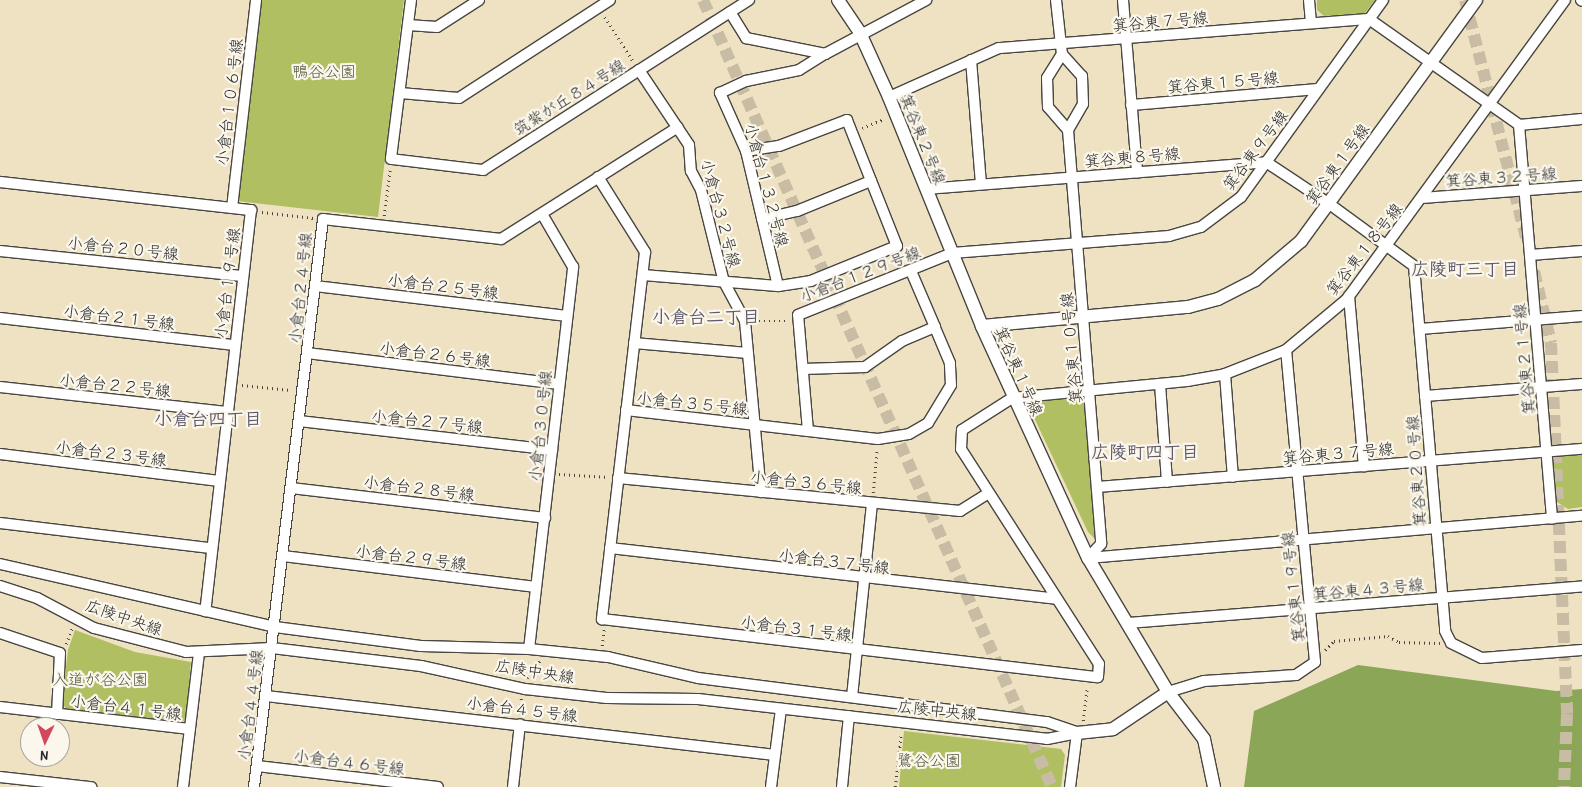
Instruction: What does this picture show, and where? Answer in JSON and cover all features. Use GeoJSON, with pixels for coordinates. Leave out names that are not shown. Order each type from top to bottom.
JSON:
{"type":"FeatureCollection","features":[{"type":"Feature","properties":{"kind":"street","name":"小倉台１０６号線"},"geometry":{"type":"LineString","coordinates":[[232,208],[256,0]]}},
{"type":"Feature","properties":{"kind":"street"},"geometry":{"type":"LineString","coordinates":[[391,159],[411,0]]}},
{"type":"Feature","properties":{"kind":"street"},"geometry":{"type":"LineString","coordinates":[[408,25],[437,27],[479,0]]}},
{"type":"Feature","properties":{"kind":"street"},"geometry":{"type":"LineString","coordinates":[[400,93],[459,98],[610,0]]}},
{"type":"Feature","properties":{"kind":"street","name":"筑紫が丘８４号線"},"geometry":{"type":"LineString","coordinates":[[391,159],[483,170],[749,0]]}},
{"type":"Feature","properties":{"kind":"street","name":"箕谷東２号線"},"geometry":{"type":"LineString","coordinates":[[838,0],[860,32],[889,97],[982,326]]}},
{"type":"Feature","properties":{"kind":"street"},"geometry":{"type":"LineString","coordinates":[[730,12],[746,38],[825,54],[860,32],[926,0]]}},
{"type":"Feature","properties":{"kind":"street"},"geometry":{"type":"LineString","coordinates":[[1056,0],[1062,54],[1082,76],[1083,104],[1068,130],[1048,107],[1047,78],[1062,54]]}},
{"type":"Feature","properties":{"kind":"street"},"geometry":{"type":"LineString","coordinates":[[1123,0],[1137,172]]}},
{"type":"Feature","properties":{"kind":"street"},"geometry":{"type":"LineString","coordinates":[[1310,0],[1311,22]]}},
{"type":"Feature","properties":{"kind":"street","name":"箕谷東９号線"},"geometry":{"type":"LineString","coordinates":[[952,253],[1169,236],[1201,227],[1241,197],[1383,0]]}},
{"type":"Feature","properties":{"kind":"street","name":"箕谷東１号線"},"geometry":{"type":"LineString","coordinates":[[1088,558],[1012,398],[982,326],[1188,307],[1229,295],[1284,259],[1476,0]]}},
{"type":"Feature","properties":{"kind":"street","name":"箕谷東１８号線"},"geometry":{"type":"LineString","coordinates":[[1012,398],[1090,389],[1160,384],[1225,374],[1286,350],[1349,296],[1388,246],[1566,0]]}},
{"type":"Feature","properties":{"kind":"street"},"geometry":{"type":"LineString","coordinates":[[1369,19],[1519,125],[1582,120]]}},
{"type":"Feature","properties":{"kind":"street","name":"箕谷東７号線"},"geometry":{"type":"LineString","coordinates":[[889,97],[999,48],[1126,40],[1311,22],[1369,19]]}},
{"type":"Feature","properties":{"kind":"street","name":"小倉台１３２号線"},"geometry":{"type":"LineString","coordinates":[[778,286],[746,151],[720,94],[746,81],[799,70],[825,54]]}},
{"type":"Feature","properties":{"kind":"street"},"geometry":{"type":"LineString","coordinates":[[970,60],[981,184]]}},
{"type":"Feature","properties":{"kind":"street","name":"小倉台３２号線"},"geometry":{"type":"LineString","coordinates":[[639,70],[689,145],[691,171],[701,190],[724,282],[745,321],[761,492]]}},
{"type":"Feature","properties":{"kind":"street","name":"箕谷東１５号線"},"geometry":{"type":"LineString","coordinates":[[1131,105],[1318,89]]}},
{"type":"Feature","properties":{"kind":"street"},"geometry":{"type":"LineString","coordinates":[[642,275],[778,286],[811,281],[897,246],[847,120],[779,146],[746,151]]}},
{"type":"Feature","properties":{"kind":"street","name":"箕谷東２１号線"},"geometry":{"type":"LineString","coordinates":[[1519,125],[1552,518]]}},
{"type":"Feature","properties":{"kind":"street","name":"小倉台２４号線"},"geometry":{"type":"LineString","coordinates":[[275,628],[322,219],[501,239],[678,127]]}},
{"type":"Feature","properties":{"kind":"street","name":"箕谷東１０号線"},"geometry":{"type":"LineString","coordinates":[[1068,130],[1101,544],[1088,558]]}},
{"type":"Feature","properties":{"kind":"street"},"geometry":{"type":"LineString","coordinates":[[1266,162],[1328,202]]}},
{"type":"Feature","properties":{"kind":"street","name":"箕谷東８号線"},"geometry":{"type":"LineString","coordinates":[[926,188],[1266,162]]}},
{"type":"Feature","properties":{"kind":"street"},"geometry":{"type":"LineString","coordinates":[[598,177],[645,252],[610,548],[606,620]]}},
{"type":"Feature","properties":{"kind":"street","name":"小倉台１９号線"},"geometry":{"type":"LineString","coordinates":[[0,182],[251,210],[234,345],[205,611]]}},
{"type":"Feature","properties":{"kind":"street"},"geometry":{"type":"LineString","coordinates":[[762,218],[797,211],[872,182]]}},
{"type":"Feature","properties":{"kind":"street","name":"箕谷東３２号線"},"geometry":{"type":"LineString","coordinates":[[1422,198],[1582,186]]}},
{"type":"Feature","properties":{"kind":"street","name":"箕谷東２０号線"},"geometry":{"type":"LineString","coordinates":[[1328,202],[1414,266],[1445,631],[1451,643]]}},
{"type":"Feature","properties":{"kind":"street","name":"小倉台３０号線"},"geometry":{"type":"LineString","coordinates":[[529,648],[573,267],[542,214]]}},
{"type":"Feature","properties":{"kind":"street","name":"小倉台２０号線"},"geometry":{"type":"LineString","coordinates":[[0,251],[242,276]]}},
{"type":"Feature","properties":{"kind":"street"},"geometry":{"type":"LineString","coordinates":[[1530,255],[1582,251]]}},
{"type":"Feature","properties":{"kind":"street","name":"小倉台１２９号線"},"geometry":{"type":"LineString","coordinates":[[808,431],[798,315],[952,253]]}},
{"type":"Feature","properties":{"kind":"street"},"geometry":{"type":"LineString","coordinates":[[755,425],[878,439],[909,434],[928,423],[944,401],[951,385],[950,363],[911,271]]}},
{"type":"Feature","properties":{"kind":"street","name":"小倉台２５号線"},"geometry":{"type":"LineString","coordinates":[[315,286],[567,316]]}},
{"type":"Feature","properties":{"kind":"street"},"geometry":{"type":"LineString","coordinates":[[1349,296],[1364,466]]}},
{"type":"Feature","properties":{"kind":"street"},"geometry":{"type":"LineString","coordinates":[[1420,329],[1582,316]]}},
{"type":"Feature","properties":{"kind":"street","name":"小倉台２１号線"},"geometry":{"type":"LineString","coordinates":[[0,318],[234,345]]}},
{"type":"Feature","properties":{"kind":"street"},"geometry":{"type":"LineString","coordinates":[[802,369],[865,367],[902,341],[935,327]]}},
{"type":"Feature","properties":{"kind":"street"},"geometry":{"type":"LineString","coordinates":[[634,343],[748,353]]}},
{"type":"Feature","properties":{"kind":"street","name":"箕谷東１９号線"},"geometry":{"type":"LineString","coordinates":[[1168,692],[1204,680],[1296,675],[1315,662],[1286,350]]}},
{"type":"Feature","properties":{"kind":"street","name":"小倉台２６号線"},"geometry":{"type":"LineString","coordinates":[[307,353],[559,384]]}},
{"type":"Feature","properties":{"kind":"street"},"geometry":{"type":"LineString","coordinates":[[1225,374],[1233,477]]}},
{"type":"Feature","properties":{"kind":"street"},"geometry":{"type":"LineString","coordinates":[[1160,384],[1168,482]]}},
{"type":"Feature","properties":{"kind":"street"},"geometry":{"type":"LineString","coordinates":[[1425,396],[1582,384]]}},
{"type":"Feature","properties":{"kind":"street","name":"小倉台２２号線"},"geometry":{"type":"LineString","coordinates":[[0,387],[227,412]]}},
{"type":"Feature","properties":{"kind":"street"},"geometry":{"type":"LineString","coordinates":[[1012,398],[962,430],[961,449],[987,494],[1099,664],[1098,677],[1088,676]]}},
{"type":"Feature","properties":{"kind":"street","name":"小倉台３５号線"},"geometry":{"type":"LineString","coordinates":[[626,410],[755,425]]}},
{"type":"Feature","properties":{"kind":"street","name":"小倉台２７号線"},"geometry":{"type":"LineString","coordinates":[[299,421],[552,450]]}},
{"type":"Feature","properties":{"kind":"street","name":"箕谷東３７号線"},"geometry":{"type":"LineString","coordinates":[[1097,487],[1582,449]]}},
{"type":"Feature","properties":{"kind":"street","name":"小倉台２３号線"},"geometry":{"type":"LineString","coordinates":[[0,454],[219,480]]}},
{"type":"Feature","properties":{"kind":"street","name":"小倉台３６号線"},"geometry":{"type":"LineString","coordinates":[[618,478],[960,511],[987,494]]}},
{"type":"Feature","properties":{"kind":"street","name":"小倉台２８号線"},"geometry":{"type":"LineString","coordinates":[[291,488],[544,518]]}},
{"type":"Feature","properties":{"kind":"street"},"geometry":{"type":"LineString","coordinates":[[852,697],[872,504]]}},
{"type":"Feature","properties":{"kind":"street"},"geometry":{"type":"LineString","coordinates":[[1214,787],[1204,739],[1168,692],[1088,558],[1582,516]]}},
{"type":"Feature","properties":{"kind":"street"},"geometry":{"type":"LineString","coordinates":[[0,523],[211,548]]}},
{"type":"Feature","properties":{"kind":"street","name":"小倉台３７号線"},"geometry":{"type":"LineString","coordinates":[[610,548],[864,580],[1056,599]]}},
{"type":"Feature","properties":{"kind":"street","name":"小倉台２９号線"},"geometry":{"type":"LineString","coordinates":[[283,556],[536,587]]}},
{"type":"Feature","properties":{"kind":"street","name":"広陵中央線"},"geometry":{"type":"LineString","coordinates":[[0,564],[275,628],[421,646],[529,648],[601,656],[698,678],[1047,722],[1079,733]]}},
{"type":"Feature","properties":{"kind":"street","name":"広陵中央線"},"geometry":{"type":"LineString","coordinates":[[0,586],[139,643],[199,654],[272,648],[421,666],[534,690],[607,698],[698,699],[1047,738],[1113,729],[1168,692]]}},
{"type":"Feature","properties":{"kind":"street","name":"箕谷東４３号線"},"geometry":{"type":"LineString","coordinates":[[1127,623],[1582,586]]}},
{"type":"Feature","properties":{"kind":"street","name":"小倉台３１号線"},"geometry":{"type":"LineString","coordinates":[[606,620],[1088,676]]}},
{"type":"Feature","properties":{"kind":"street","name":"小倉台４４号線"},"geometry":{"type":"LineString","coordinates":[[254,787],[275,628]]}},
{"type":"Feature","properties":{"kind":"street"},"geometry":{"type":"LineString","coordinates":[[0,633],[60,653],[57,714]]}},
{"type":"Feature","properties":{"kind":"street"},"geometry":{"type":"LineString","coordinates":[[1451,643],[1482,658],[1582,650]]}},
{"type":"Feature","properties":{"kind":"street"},"geometry":{"type":"LineString","coordinates":[[183,787],[199,654]]}},
{"type":"Feature","properties":{"kind":"street","name":"小倉台４５号線"},"geometry":{"type":"LineString","coordinates":[[266,696],[775,755]]}},
{"type":"Feature","properties":{"kind":"street","name":"小倉台４１号線"},"geometry":{"type":"LineString","coordinates":[[0,707],[190,730]]}},
{"type":"Feature","properties":{"kind":"street"},"geometry":{"type":"LineString","coordinates":[[772,787],[780,709]]}},
{"type":"Feature","properties":{"kind":"street"},"geometry":{"type":"LineString","coordinates":[[842,787],[849,716]]}},
{"type":"Feature","properties":{"kind":"street"},"geometry":{"type":"LineString","coordinates":[[513,787],[520,724]]}},
{"type":"Feature","properties":{"kind":"street"},"geometry":{"type":"LineString","coordinates":[[1070,787],[1079,733]]}},
{"type":"Feature","properties":{"kind":"street","name":"小倉台４６号線"},"geometry":{"type":"LineString","coordinates":[[257,766],[438,787]]}},
{"type":"Feature","properties":{"kind":"street"},"geometry":{"type":"LineString","coordinates":[[0,777],[24,783],[92,787]]}},
{"type":"Feature","properties":{"kind":"path"},"geometry":{"type":"LineString","coordinates":[[599,7],[639,70]]}},
{"type":"Feature","properties":{"kind":"path"},"geometry":{"type":"LineString","coordinates":[[852,132],[884,119]]}},
{"type":"Feature","properties":{"kind":"path"},"geometry":{"type":"LineString","coordinates":[[382,225],[391,159]]}},
{"type":"Feature","properties":{"kind":"path"},"geometry":{"type":"LineString","coordinates":[[251,210],[322,219]]}},
{"type":"Feature","properties":{"kind":"path"},"geometry":{"type":"LineString","coordinates":[[745,321],[791,321],[798,315]]}},
{"type":"Feature","properties":{"kind":"path"},"geometry":{"type":"LineString","coordinates":[[230,384],[303,392]]}},
{"type":"Feature","properties":{"kind":"path"},"geometry":{"type":"LineString","coordinates":[[872,504],[878,439]]}},
{"type":"Feature","properties":{"kind":"path"},"geometry":{"type":"LineString","coordinates":[[550,473],[618,478]]}},
{"type":"Feature","properties":{"kind":"path"},"geometry":{"type":"LineString","coordinates":[[60,653],[75,618]]}},
{"type":"Feature","properties":{"kind":"path"},"geometry":{"type":"LineString","coordinates":[[601,656],[606,620]]}},
{"type":"Feature","properties":{"kind":"path"},"geometry":{"type":"LineString","coordinates":[[1315,662],[1334,642],[1388,636],[1399,642],[1451,643]]}},
{"type":"Feature","properties":{"kind":"path"},"geometry":{"type":"LineString","coordinates":[[522,683],[541,656]]}},
{"type":"Feature","properties":{"kind":"path"},"geometry":{"type":"LineString","coordinates":[[1079,733],[1088,676]]}},
{"type":"Feature","properties":{"kind":"path"},"geometry":{"type":"LineString","coordinates":[[520,724],[521,696]]}},
{"type":"Feature","properties":{"kind":"path"},"geometry":{"type":"LineString","coordinates":[[895,787],[902,722]]}},
{"type":"Feature","properties":{"kind":"green space","name":"鴨谷公園"},"geometry":{"type":"Polygon","coordinates":[[[260,0],[404,0],[378,217],[237,201],[260,0]]]}},
{"type":"Feature","properties":{"kind":"green space"},"geometry":{"type":"Polygon","coordinates":[[[1317,0],[1375,0],[1365,13],[1324,16],[1317,10],[1317,0]]]}},
{"type":"Feature","properties":{"kind":"green space"},"geometry":{"type":"Polygon","coordinates":[[[1080,396],[1086,402],[1096,540],[1088,532],[1030,409],[1035,400],[1080,396]]]}},
{"type":"Feature","properties":{"kind":"green space"},"geometry":{"type":"Polygon","coordinates":[[[1582,452],[1582,507],[1568,509],[1557,502],[1552,460],[1559,454],[1582,452]]]}},
{"type":"Feature","properties":{"kind":"green space","name":"入道が谷公園"},"geometry":{"type":"Polygon","coordinates":[[[75,630],[135,652],[191,662],[186,719],[180,724],[68,711],[62,703],[68,650],[75,630]]]}},
{"type":"Feature","properties":{"kind":"green space"},"geometry":{"type":"Polygon","coordinates":[[[1358,665],[1556,691],[1582,689],[1582,787],[1244,787],[1254,711],[1358,665]]]}},
{"type":"Feature","properties":{"kind":"green space","name":"鷺谷公園"},"geometry":{"type":"Polygon","coordinates":[[[904,731],[1061,749],[1065,755],[1061,787],[899,787],[904,731]]]}},
{"type":"Feature","properties":{"kind":"tunnel"},"geometry":{"type":"LineString","coordinates":[[703,0],[1052,787]]}},
{"type":"Feature","properties":{"kind":"tunnel"},"geometry":{"type":"LineString","coordinates":[[1465,0],[1526,237]]}},
{"type":"Feature","properties":{"kind":"tunnel"},"geometry":{"type":"LineString","coordinates":[[1534,271],[1551,343],[1567,714],[1564,787]]}},
{"type":"Feature","properties":{"kind":"district","name":"広陵町三丁目"},"geometry":{"type":"Point","coordinates":[1465,269]}},
{"type":"Feature","properties":{"kind":"district","name":"小倉台二丁目"},"geometry":{"type":"Point","coordinates":[706,317]}},
{"type":"Feature","properties":{"kind":"district","name":"小倉台四丁目"},"geometry":{"type":"Point","coordinates":[208,419]}},
{"type":"Feature","properties":{"kind":"district","name":"広陵町四丁目"},"geometry":{"type":"Point","coordinates":[1145,452]}}]}
